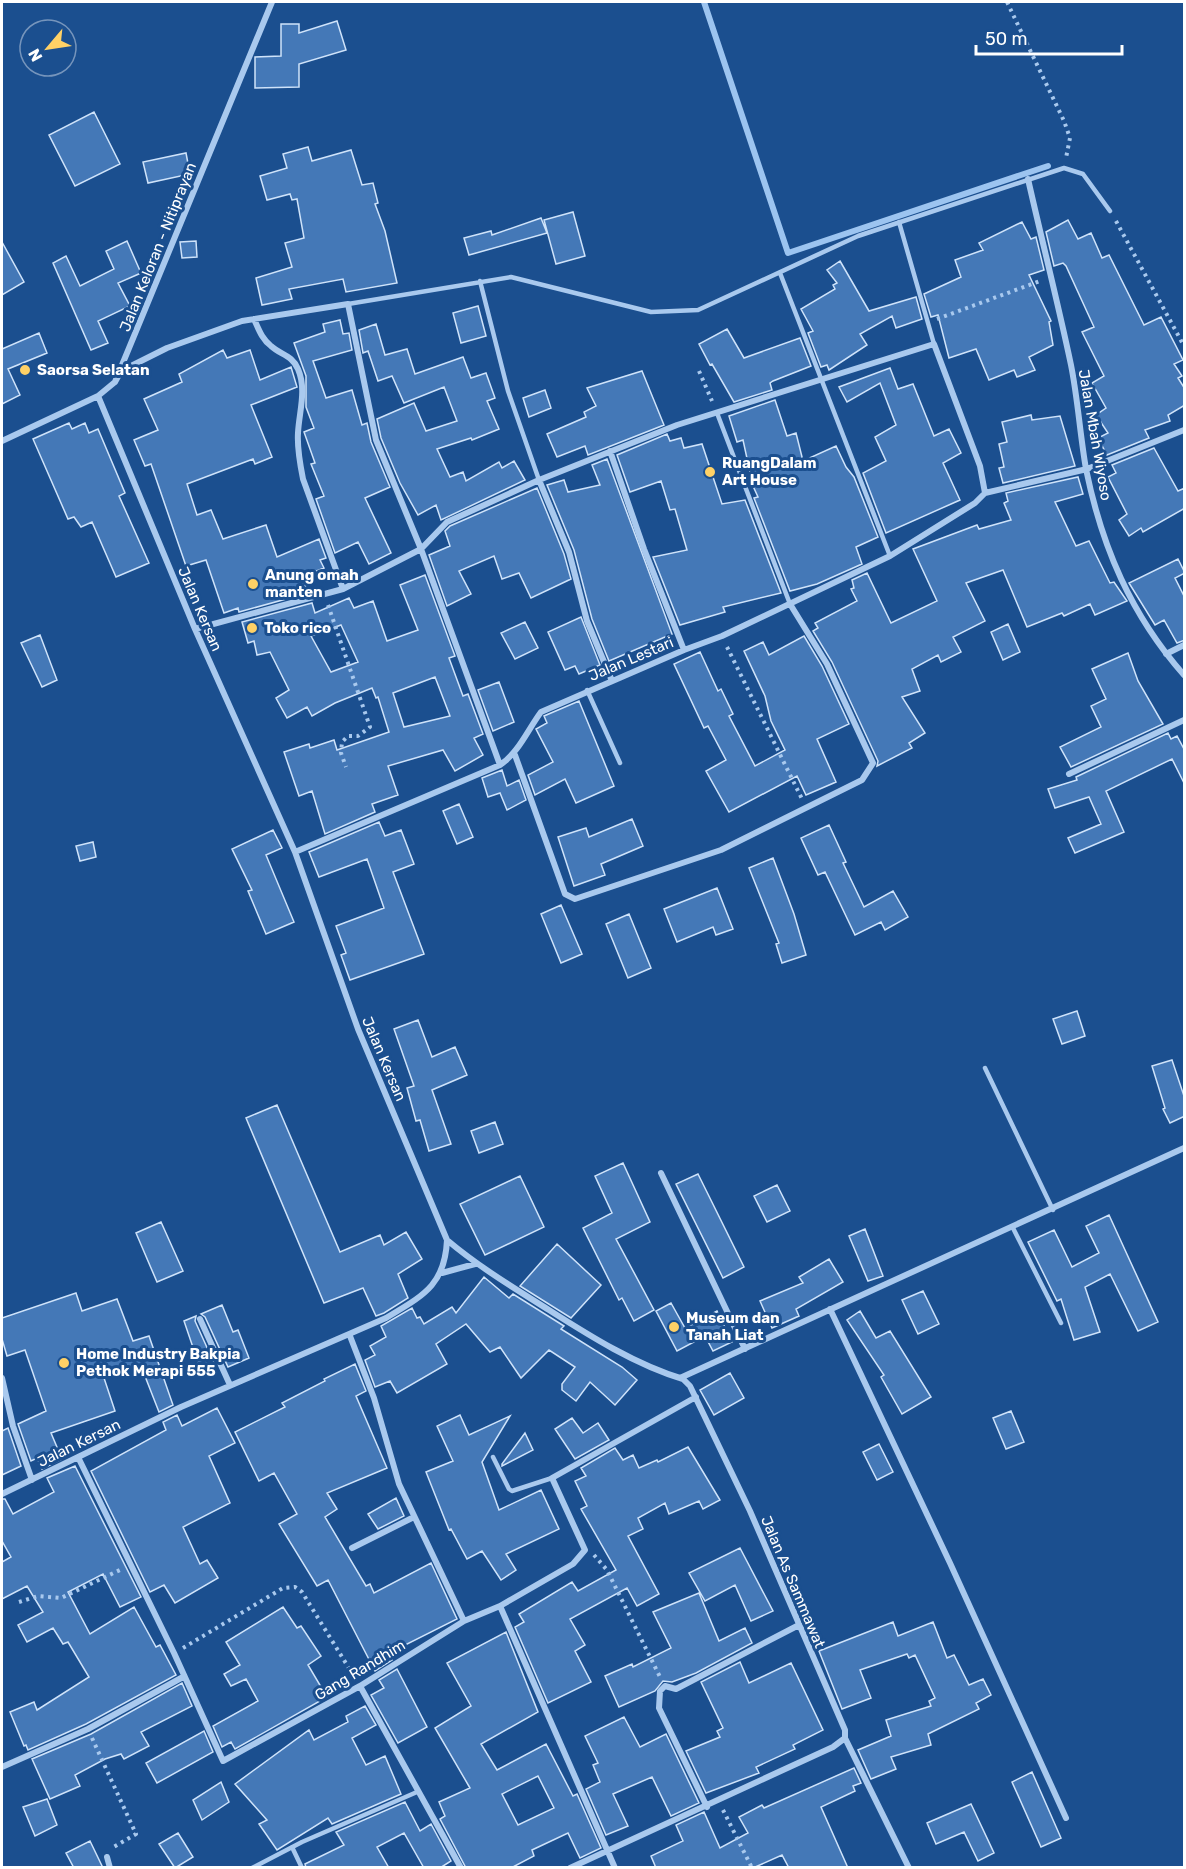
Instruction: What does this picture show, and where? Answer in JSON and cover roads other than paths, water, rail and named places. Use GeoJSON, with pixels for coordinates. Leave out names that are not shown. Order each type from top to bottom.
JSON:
{"type":"FeatureCollection","features":[{"type":"Feature","properties":{"kind":"street","name":"Jalan Keloran - Nitiprayan"},"geometry":{"type":"LineString","coordinates":[[2,441],[98,396],[115,382],[272,2]]}},
{"type":"Feature","properties":{"kind":"street","name":"Jalan Mbah Wiyoso"},"geometry":{"type":"LineString","coordinates":[[1028,179],[1071,366],[1086,469],[1104,541],[1120,580],[1138,614],[1166,654],[1185,675]]}},
{"type":"Feature","properties":{"kind":"street"},"geometry":{"type":"LineString","coordinates":[[115,382],[121,370],[167,348],[254,319],[348,304],[376,440],[421,549],[500,765]]}},
{"type":"Feature","properties":{"kind":"street"},"geometry":{"type":"LineString","coordinates":[[254,319],[261,336],[272,348],[287,353],[298,368],[302,385],[297,435],[299,461],[303,479],[343,589]]}},
{"type":"Feature","properties":{"kind":"street"},"geometry":{"type":"LineString","coordinates":[[195,629],[325,596],[343,589],[421,549],[447,522],[610,451],[717,413],[934,344],[980,466],[985,492],[1086,469],[1185,430]]}},
{"type":"Feature","properties":{"kind":"street","name":"Jalan Kersan"},"geometry":{"type":"LineString","coordinates":[[98,396],[195,629],[295,852],[358,1029],[447,1240]]}},
{"type":"Feature","properties":{"kind":"street"},"geometry":{"type":"LineString","coordinates":[[610,451],[644,549],[684,650]]}},
{"type":"Feature","properties":{"kind":"street"},"geometry":{"type":"LineString","coordinates":[[539,480],[569,552],[587,621],[612,681]]}},
{"type":"Feature","properties":{"kind":"street","name":"Jalan Lestari"},"geometry":{"type":"LineString","coordinates":[[295,852],[500,765],[515,755],[527,730],[541,712],[587,690],[722,636],[890,556],[965,510],[985,492]]}},
{"type":"Feature","properties":{"kind":"street"},"geometry":{"type":"LineString","coordinates":[[515,755],[565,894],[574,899],[721,850],[862,780],[873,763],[827,664],[790,604]]}},
{"type":"Feature","properties":{"kind":"street"},"geometry":{"type":"LineString","coordinates":[[1166,654],[1185,645]]}},
{"type":"Feature","properties":{"kind":"street"},"geometry":{"type":"LineString","coordinates":[[1069,774],[1185,720]]}},
{"type":"Feature","properties":{"kind":"street"},"geometry":{"type":"LineString","coordinates":[[680,1378],[1185,1148]]}},
{"type":"Feature","properties":{"kind":"street"},"geometry":{"type":"LineString","coordinates":[[661,1173],[745,1349]]}},
{"type":"Feature","properties":{"kind":"street"},"geometry":{"type":"LineString","coordinates":[[447,1240],[442,1273],[476,1264]]}},
{"type":"Feature","properties":{"kind":"street","name":"Jalan As Sammawat"},"geometry":{"type":"LineString","coordinates":[[447,1240],[476,1264],[590,1334],[680,1378],[690,1386],[750,1511],[797,1626],[845,1730],[845,1738],[909,1868]]}},
{"type":"Feature","properties":{"kind":"street","name":"Jalan Kersan"},"geometry":{"type":"LineString","coordinates":[[2,1494],[230,1385],[350,1336],[414,1301],[435,1284],[442,1273]]}},
{"type":"Feature","properties":{"kind":"street"},"geometry":{"type":"LineString","coordinates":[[830,1309],[1066,1818]]}},
{"type":"Feature","properties":{"kind":"street"},"geometry":{"type":"LineString","coordinates":[[200,1320],[230,1385]]}},
{"type":"Feature","properties":{"kind":"street"},"geometry":{"type":"LineString","coordinates":[[350,1336],[380,1416],[399,1484],[464,1621]]}},
{"type":"Feature","properties":{"kind":"street"},"geometry":{"type":"LineString","coordinates":[[2,1378],[13,1426],[32,1480]]}},
{"type":"Feature","properties":{"kind":"street"},"geometry":{"type":"LineString","coordinates":[[552,1478],[696,1397]]}},
{"type":"Feature","properties":{"kind":"street","name":"Gang Randhim"},"geometry":{"type":"LineString","coordinates":[[78,1457],[174,1653],[223,1761],[360,1686],[464,1621],[500,1606],[573,1564],[585,1550],[552,1478]]}},
{"type":"Feature","properties":{"kind":"street"},"geometry":{"type":"LineString","coordinates":[[352,1548],[414,1517]]}},
{"type":"Feature","properties":{"kind":"street"},"geometry":{"type":"LineString","coordinates":[[500,1606],[615,1868]]}},
{"type":"Feature","properties":{"kind":"street"},"geometry":{"type":"LineString","coordinates":[[707,1807],[659,1708],[660,1691],[665,1686],[676,1689],[797,1626]]}},
{"type":"Feature","properties":{"kind":"street"},"geometry":{"type":"LineString","coordinates":[[2,1767],[88,1729],[183,1677]]}},
{"type":"Feature","properties":{"kind":"street"},"geometry":{"type":"LineString","coordinates":[[360,1686],[461,1868]]}},
{"type":"Feature","properties":{"kind":"street"},"geometry":{"type":"LineString","coordinates":[[570,1868],[707,1807],[833,1747],[845,1738]]}},
{"type":"Feature","properties":{"kind":"street"},"geometry":{"type":"LineString","coordinates":[[107,1857],[110,1868]]}},
{"type":"Feature","properties":{"kind":"lane"},"geometry":{"type":"LineString","coordinates":[[348,304],[511,277],[651,312],[698,310],[858,236],[1064,168],[1083,174],[1110,211]]}},
{"type":"Feature","properties":{"kind":"lane"},"geometry":{"type":"LineString","coordinates":[[899,222],[934,344]]}},
{"type":"Feature","properties":{"kind":"lane"},"geometry":{"type":"LineString","coordinates":[[780,273],[890,556]]}},
{"type":"Feature","properties":{"kind":"lane"},"geometry":{"type":"LineString","coordinates":[[480,281],[508,391],[539,480]]}},
{"type":"Feature","properties":{"kind":"lane"},"geometry":{"type":"LineString","coordinates":[[717,413],[790,604]]}},
{"type":"Feature","properties":{"kind":"lane"},"geometry":{"type":"LineString","coordinates":[[587,690],[620,763]]}},
{"type":"Feature","properties":{"kind":"lane"},"geometry":{"type":"LineString","coordinates":[[985,1068],[1053,1210]]}},
{"type":"Feature","properties":{"kind":"lane"},"geometry":{"type":"LineString","coordinates":[[1013,1228],[1061,1323]]}},
{"type":"Feature","properties":{"kind":"lane"},"geometry":{"type":"LineString","coordinates":[[493,1457],[508,1490],[516,1490],[552,1478]]}},
{"type":"Feature","properties":{"kind":"lane"},"geometry":{"type":"LineString","coordinates":[[252,1868],[292,1847],[417,1792]]}},
{"type":"Feature","properties":{"kind":"lane"},"geometry":{"type":"LineString","coordinates":[[292,1847],[302,1868]]}},
{"type":"Feature","properties":{"kind":"waterway"},"geometry":{"type":"LineString","coordinates":[[704,2],[788,253],[1048,166]]}},
{"type":"Feature","properties":{"kind":"place","name":"Saorsa Selatan"},"geometry":{"type":"Point","coordinates":[25,370]}},
{"type":"Feature","properties":{"kind":"place","name":"RuangDalam Art House"},"geometry":{"type":"Point","coordinates":[710,472]}},
{"type":"Feature","properties":{"kind":"place","name":"Anung omah manten"},"geometry":{"type":"Point","coordinates":[253,584]}},
{"type":"Feature","properties":{"kind":"place","name":"Toko rico"},"geometry":{"type":"Point","coordinates":[252,628]}},
{"type":"Feature","properties":{"kind":"place","name":"Museum dan Tanah Liat"},"geometry":{"type":"Point","coordinates":[674,1327]}},
{"type":"Feature","properties":{"kind":"place","name":"Home Industry Bakpia Pethok Merapi 555"},"geometry":{"type":"Point","coordinates":[64,1363]}}]}
